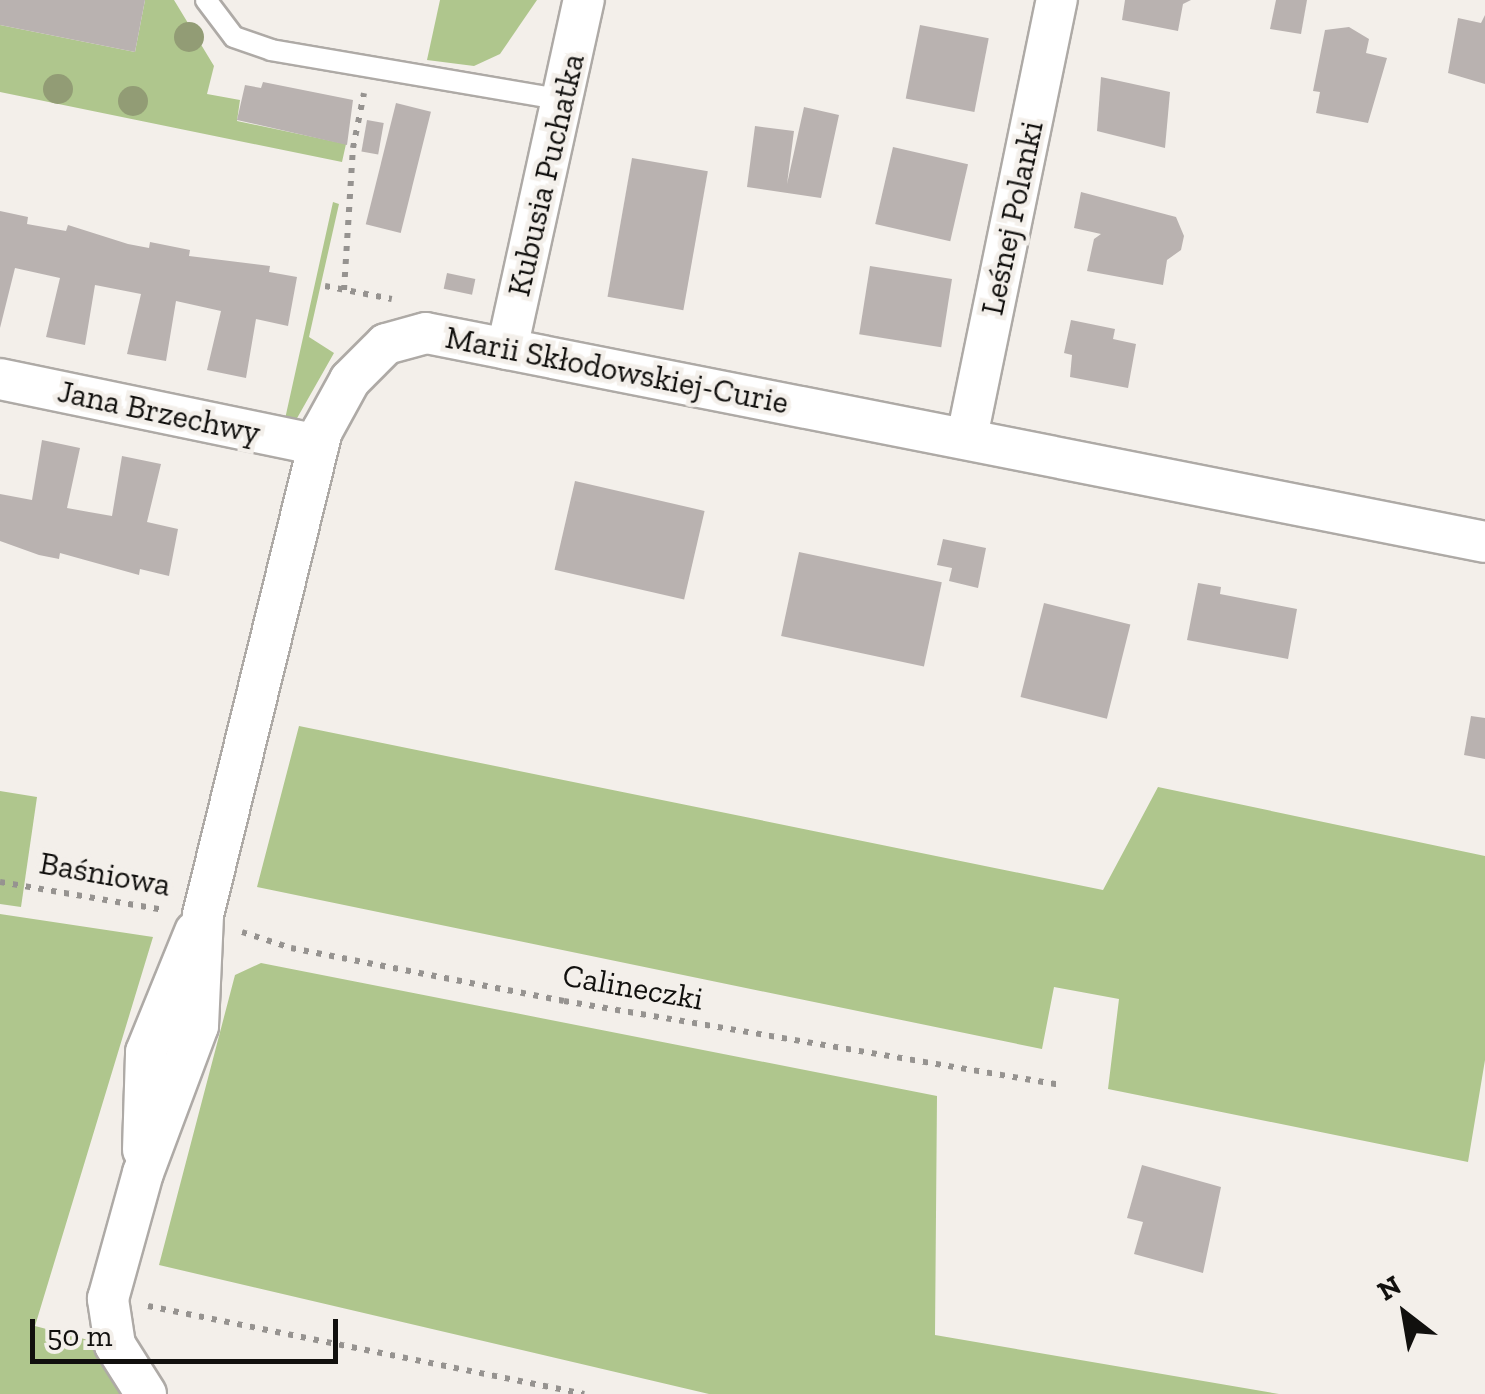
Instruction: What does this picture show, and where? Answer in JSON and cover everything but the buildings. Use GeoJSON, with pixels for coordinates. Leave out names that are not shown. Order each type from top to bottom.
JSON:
{"type":"FeatureCollection","features":[{"type":"Feature","properties":{"kind":"street","name":"Kubusia Puchatka"},"geometry":{"type":"LineString","coordinates":[[506,349],[584,0]]}},
{"type":"Feature","properties":{"kind":"street","name":"Leśnej Polanki"},"geometry":{"type":"LineString","coordinates":[[967,437],[1057,0]]}},
{"type":"Feature","properties":{"kind":"street","name":"Marii Skłodowskiej-Curie"},"geometry":{"type":"LineString","coordinates":[[108,1299],[143,1172],[198,1026],[203,915],[318,445],[350,380],[398,338],[426,334],[506,349],[1485,542]]}},
{"type":"Feature","properties":{"kind":"street","name":"Jana Brzechwy"},"geometry":{"type":"LineString","coordinates":[[0,379],[318,445]]}},
{"type":"Feature","properties":{"kind":"street"},"geometry":{"type":"LineString","coordinates":[[108,1299],[115,1346],[146,1394]]}},
{"type":"Feature","properties":{"kind":"lane"},"geometry":{"type":"LineString","coordinates":[[206,0],[224,29],[245,42],[564,100]]}},
{"type":"Feature","properties":{"kind":"path"},"geometry":{"type":"LineString","coordinates":[[344,290],[353,148],[370,65]]}},
{"type":"Feature","properties":{"kind":"path","name":"Baśniowa"},"geometry":{"type":"LineString","coordinates":[[0,882],[203,915]]}},
{"type":"Feature","properties":{"kind":"path","name":"Calineczki"},"geometry":{"type":"LineString","coordinates":[[203,915],[292,948],[420,974],[1061,1084]]}},
{"type":"Feature","properties":{"kind":"path"},"geometry":{"type":"LineString","coordinates":[[108,1299],[584,1394]]}},
{"type":"Feature","properties":{"kind":"green space"},"geometry":{"type":"Polygon","coordinates":[[[145,0],[174,0],[214,66],[207,94],[240,100],[237,121],[346,144],[342,162],[0,92],[0,25],[135,52],[145,0]]]}},
{"type":"Feature","properties":{"kind":"green space"},"geometry":{"type":"Polygon","coordinates":[[[440,0],[537,0],[500,54],[474,66],[427,60],[440,0]]]}},
{"type":"Feature","properties":{"kind":"green space"},"geometry":{"type":"Polygon","coordinates":[[[333,202],[339,204],[309,337],[334,353],[296,420],[285,419],[333,202]]]}},
{"type":"Feature","properties":{"kind":"green space"},"geometry":{"type":"Polygon","coordinates":[[[299,726],[1103,890],[1158,787],[1485,856],[1485,1060],[1468,1162],[1108,1089],[1119,999],[1054,987],[1042,1049],[257,887],[299,726]]]}},
{"type":"Feature","properties":{"kind":"green space"},"geometry":{"type":"Polygon","coordinates":[[[0,791],[37,797],[21,907],[0,904],[0,791]]]}},
{"type":"Feature","properties":{"kind":"green space"},"geometry":{"type":"Polygon","coordinates":[[[0,914],[153,937],[35,1326],[92,1341],[125,1394],[0,1394],[0,914]]]}},
{"type":"Feature","properties":{"kind":"green space"},"geometry":{"type":"Polygon","coordinates":[[[261,963],[937,1096],[935,1335],[1279,1394],[709,1394],[159,1265],[235,975],[261,963]]]}}]}
